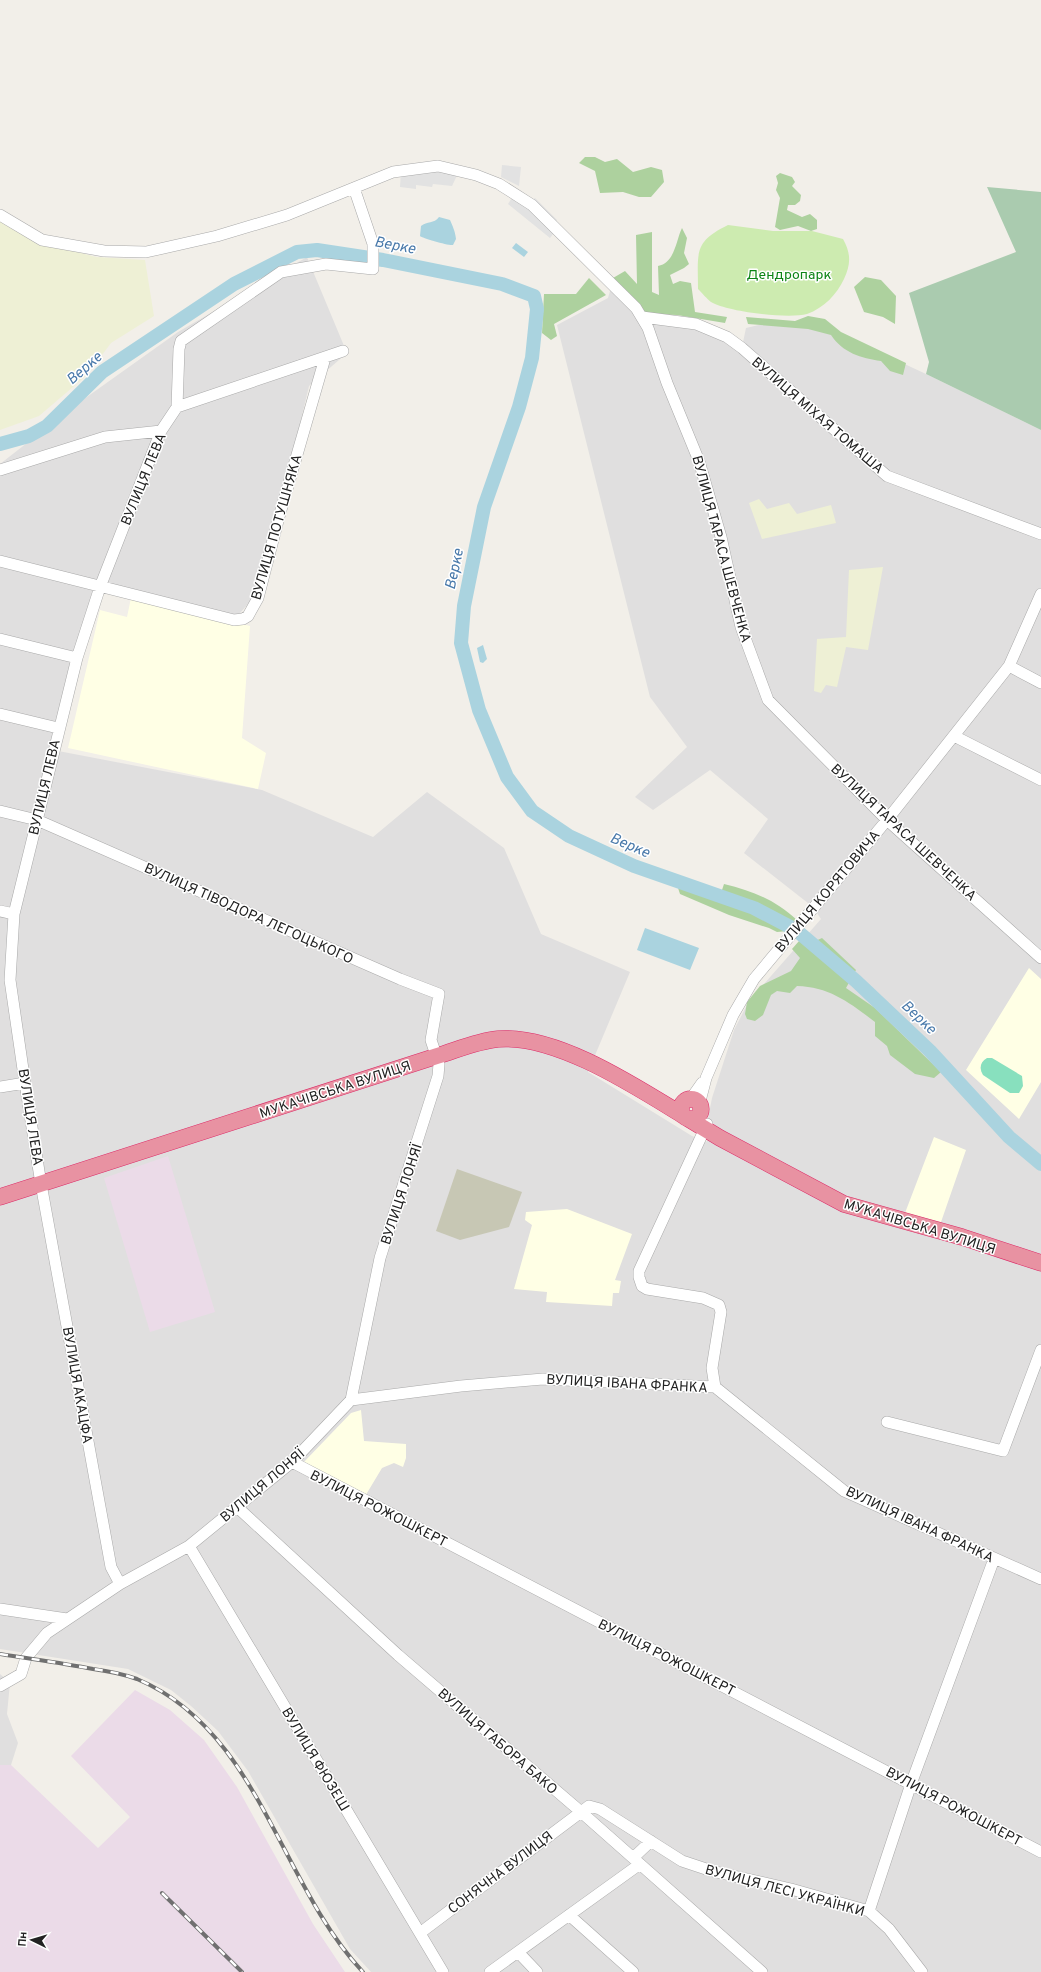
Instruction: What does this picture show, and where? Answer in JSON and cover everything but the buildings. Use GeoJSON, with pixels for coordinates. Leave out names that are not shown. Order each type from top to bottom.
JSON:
{"type":"FeatureCollection","features":[{"type":"Feature","properties":{"kind":"highway","name":"МУКАЧІВСЬКА ВУЛИЦЯ"},"geometry":{"type":"LineString","coordinates":[[0,1198],[437,1056],[482,1042],[499,1039],[533,1042],[574,1054],[665,1104],[697,1116],[844,1204],[962,1237],[1041,1263]]}},
{"type":"Feature","properties":{"kind":"street","name":"ВУЛИЦЯ ТАРАСА ШЕВЧЕНКА"},"geometry":{"type":"LineString","coordinates":[[0,215],[42,240],[104,251],[146,252],[217,236],[288,215],[393,172],[438,166],[476,175],[499,184],[532,205],[636,308],[648,328],[666,383],[699,461],[721,537],[741,627],[768,700],[887,820],[1041,958]]}},
{"type":"Feature","properties":{"kind":"street"},"geometry":{"type":"LineString","coordinates":[[343,351],[177,407],[179,349],[181,341],[281,272],[326,264],[373,269],[373,244],[354,188]]}},
{"type":"Feature","properties":{"kind":"street","name":"ВУЛИЦЯ МІХАЯ ТОМАША"},"geometry":{"type":"LineString","coordinates":[[642,317],[696,324],[728,337],[887,476],[1041,534]]}},
{"type":"Feature","properties":{"kind":"street","name":"ВУЛИЦЯ ПОТУШНЯКА"},"geometry":{"type":"LineString","coordinates":[[0,561],[234,620],[243,620],[248,616],[258,598],[279,517],[325,358]]}},
{"type":"Feature","properties":{"kind":"street","name":"ВУЛИЦЯ ЛЕВА"},"geometry":{"type":"LineString","coordinates":[[41,1184],[25,1083],[5,981],[14,914],[76,658],[100,587],[161,431],[177,407]]}},
{"type":"Feature","properties":{"kind":"street"},"geometry":{"type":"LineString","coordinates":[[0,470],[105,437],[161,431]]}},
{"type":"Feature","properties":{"kind":"street","name":"ВУЛИЦЯ КОРЯТОВИЧА"},"geometry":{"type":"LineString","coordinates":[[715,1387],[712,1368],[721,1312],[719,1305],[703,1298],[648,1289],[642,1286],[639,1277],[640,1271],[664,1214],[697,1116],[706,1078],[733,1015],[754,978],[887,820],[1009,666],[1041,594]]}},
{"type":"Feature","properties":{"kind":"street"},"geometry":{"type":"LineString","coordinates":[[0,639],[76,658]]}},
{"type":"Feature","properties":{"kind":"street"},"geometry":{"type":"LineString","coordinates":[[1009,666],[1041,683]]}},
{"type":"Feature","properties":{"kind":"street"},"geometry":{"type":"LineString","coordinates":[[0,714],[58,728]]}},
{"type":"Feature","properties":{"kind":"street"},"geometry":{"type":"LineString","coordinates":[[954,736],[1041,780]]}},
{"type":"Feature","properties":{"kind":"street","name":"ВУЛИЦЯ ТІВОДОРА ЛЕГОЦЬКОГО"},"geometry":{"type":"LineString","coordinates":[[0,811],[37,820],[400,979],[439,994],[431,1040],[437,1056]]}},
{"type":"Feature","properties":{"kind":"street"},"geometry":{"type":"LineString","coordinates":[[0,911],[14,914]]}},
{"type":"Feature","properties":{"kind":"street","name":"ВУЛИЦЯ ЛОНЯЇ"},"geometry":{"type":"LineString","coordinates":[[0,1686],[21,1674],[26,1658],[47,1633],[120,1584],[189,1546],[292,1462],[352,1400],[380,1258],[438,1076],[439,1064],[437,1056]]}},
{"type":"Feature","properties":{"kind":"street"},"geometry":{"type":"LineString","coordinates":[[0,1087],[25,1083]]}},
{"type":"Feature","properties":{"kind":"street","name":"ВУЛИЦЯ АКАЦФА"},"geometry":{"type":"LineString","coordinates":[[41,1184],[111,1568],[120,1584]]}},
{"type":"Feature","properties":{"kind":"street"},"geometry":{"type":"LineString","coordinates":[[887,1422],[1003,1451],[1041,1350]]}},
{"type":"Feature","properties":{"kind":"street","name":"ВУЛИЦЯ ІВАНА ФРАНКА"},"geometry":{"type":"LineString","coordinates":[[352,1400],[462,1386],[543,1379],[715,1387],[844,1491],[1041,1579]]}},
{"type":"Feature","properties":{"kind":"street","name":"ВУЛИЦЯ РОЖОШКЕРТ"},"geometry":{"type":"LineString","coordinates":[[292,1462],[1041,1852]]}},
{"type":"Feature","properties":{"kind":"street","name":"ВУЛИЦЯ ГАБОРА БАКО"},"geometry":{"type":"LineString","coordinates":[[237,1507],[398,1655],[580,1811],[762,1972]]}},
{"type":"Feature","properties":{"kind":"street","name":"ВУЛИЦЯ ФЮЗЕШ"},"geometry":{"type":"LineString","coordinates":[[189,1546],[443,1972]]}},
{"type":"Feature","properties":{"kind":"street"},"geometry":{"type":"LineString","coordinates":[[869,1911],[911,1784],[994,1559]]}},
{"type":"Feature","properties":{"kind":"street"},"geometry":{"type":"LineString","coordinates":[[0,1609],[67,1619]]}},
{"type":"Feature","properties":{"kind":"street","name":"ВУЛИЦЯ ЛЕСІ УКРАЇНКИ"},"geometry":{"type":"LineString","coordinates":[[580,1811],[589,1806],[600,1809],[682,1861],[712,1871],[791,1889],[869,1911],[889,1929],[922,1972]]}},
{"type":"Feature","properties":{"kind":"street","name":"СОНЯЧНА ВУЛИЦЯ"},"geometry":{"type":"LineString","coordinates":[[420,1933],[580,1811]]}},
{"type":"Feature","properties":{"kind":"street"},"geometry":{"type":"LineString","coordinates":[[490,1972],[569,1915],[637,1861],[651,1841]]}},
{"type":"Feature","properties":{"kind":"street"},"geometry":{"type":"LineString","coordinates":[[569,1915],[633,1972]]}},
{"type":"Feature","properties":{"kind":"street"},"geometry":{"type":"LineString","coordinates":[[518,1952],[537,1972]]}},
{"type":"Feature","properties":{"kind":"shaded area"},"geometry":{"type":"Polygon","coordinates":[[[502,165],[521,167],[519,186],[501,177],[502,165]]]}},
{"type":"Feature","properties":{"kind":"shaded area"},"geometry":{"type":"Polygon","coordinates":[[[401,171],[459,171],[452,186],[433,184],[432,187],[416,185],[416,189],[400,187],[401,171]]]}},
{"type":"Feature","properties":{"kind":"shaded area"},"geometry":{"type":"Polygon","coordinates":[[[987,187],[1041,192],[1041,430],[926,374],[929,362],[909,293],[1016,252],[987,187]]]}},
{"type":"Feature","properties":{"kind":"shaded area"},"geometry":{"type":"Polygon","coordinates":[[[515,193],[529,203],[535,198],[557,220],[553,225],[557,229],[550,238],[508,204],[515,193]]]}},
{"type":"Feature","properties":{"kind":"shaded area"},"geometry":{"type":"Polygon","coordinates":[[[0,219],[43,243],[96,257],[145,260],[154,316],[111,343],[87,375],[39,416],[0,430],[0,219]]]}},
{"type":"Feature","properties":{"kind":"shaded area"},"geometry":{"type":"Polygon","coordinates":[[[307,257],[347,353],[309,386],[261,589],[234,620],[100,587],[53,750],[262,790],[373,837],[427,792],[504,848],[541,934],[630,972],[588,1072],[692,1136],[706,1142],[710,1138],[710,1123],[708,1118],[712,1098],[734,1030],[749,1001],[821,919],[813,907],[744,853],[768,819],[710,770],[653,810],[635,797],[687,747],[650,697],[557,325],[608,298],[612,284],[636,308],[696,324],[742,347],[746,328],[763,324],[821,325],[1041,430],[1041,1972],[371,1972],[350,1949],[248,1771],[218,1731],[191,1706],[171,1690],[128,1669],[0,1649],[0,464],[77,404],[178,332],[307,257]]]}},
{"type":"Feature","properties":{"kind":"shaded area"},"geometry":{"type":"Polygon","coordinates":[[[759,499],[767,509],[789,503],[797,514],[831,505],[836,523],[762,539],[749,503],[759,499]]]}},
{"type":"Feature","properties":{"kind":"shaded area"},"geometry":{"type":"Polygon","coordinates":[[[883,567],[868,650],[846,647],[837,687],[826,685],[821,693],[814,691],[817,639],[846,637],[849,570],[883,567]]]}},
{"type":"Feature","properties":{"kind":"shaded area"},"geometry":{"type":"Polygon","coordinates":[[[131,598],[250,626],[242,738],[266,753],[258,789],[68,748],[100,610],[127,617],[131,598]]]}},
{"type":"Feature","properties":{"kind":"shaded area"},"geometry":{"type":"Polygon","coordinates":[[[1029,968],[1041,979],[1041,1082],[1019,1119],[966,1070],[1029,968]]]}},
{"type":"Feature","properties":{"kind":"shaded area"},"geometry":{"type":"Polygon","coordinates":[[[934,1137],[966,1150],[941,1222],[905,1213],[934,1137]]]}},
{"type":"Feature","properties":{"kind":"shaded area"},"geometry":{"type":"Polygon","coordinates":[[[168,1156],[215,1312],[150,1332],[104,1178],[168,1156]]]}},
{"type":"Feature","properties":{"kind":"shaded area"},"geometry":{"type":"Polygon","coordinates":[[[457,1169],[522,1192],[509,1227],[460,1240],[436,1231],[457,1169]]]}},
{"type":"Feature","properties":{"kind":"shaded area"},"geometry":{"type":"Polygon","coordinates":[[[567,1209],[632,1234],[615,1280],[621,1281],[619,1293],[613,1293],[612,1306],[546,1302],[547,1292],[514,1289],[532,1225],[525,1220],[526,1212],[567,1209]]]}},
{"type":"Feature","properties":{"kind":"shaded area"},"geometry":{"type":"Polygon","coordinates":[[[361,1410],[364,1441],[406,1444],[406,1458],[403,1467],[394,1463],[382,1468],[364,1498],[302,1464],[351,1413],[361,1410]]]}},
{"type":"Feature","properties":{"kind":"shaded area"},"geometry":{"type":"Polygon","coordinates":[[[0,1674],[10,1683],[7,1714],[18,1743],[11,1765],[0,1765],[0,1674]]]}},
{"type":"Feature","properties":{"kind":"shaded area"},"geometry":{"type":"Polygon","coordinates":[[[135,1690],[170,1710],[204,1740],[237,1787],[313,1924],[345,1972],[0,1972],[0,1765],[11,1765],[98,1848],[130,1817],[71,1756],[135,1690]]]}},
{"type":"Feature","properties":{"kind":"green space"},"geometry":{"type":"Polygon","coordinates":[[[585,157],[595,157],[605,162],[617,159],[633,172],[651,167],[662,170],[664,182],[651,197],[639,197],[623,192],[600,193],[595,171],[579,163],[585,157]]]}},
{"type":"Feature","properties":{"kind":"green space"},"geometry":{"type":"Polygon","coordinates":[[[780,173],[792,177],[795,182],[792,186],[801,195],[800,201],[795,205],[788,205],[787,210],[802,217],[810,214],[817,220],[817,229],[811,231],[798,226],[780,230],[775,227],[780,198],[776,190],[778,183],[776,176],[780,173]]]}},
{"type":"Feature","properties":{"kind":"green space","name":"Дендропарк"},"geometry":{"type":"Polygon","coordinates":[[[728,225],[773,231],[812,231],[843,239],[849,254],[848,268],[844,279],[838,290],[829,300],[819,308],[807,314],[786,316],[758,314],[719,306],[706,298],[698,289],[698,257],[703,243],[717,231],[728,225]]]}},
{"type":"Feature","properties":{"kind":"green space"},"geometry":{"type":"Polygon","coordinates":[[[682,228],[687,238],[684,253],[689,264],[670,275],[673,284],[680,281],[691,283],[695,312],[727,317],[725,323],[677,315],[648,314],[642,311],[613,278],[625,271],[637,284],[636,235],[652,232],[652,292],[659,295],[658,266],[664,264],[671,256],[682,228]]]}},
{"type":"Feature","properties":{"kind":"green space"},"geometry":{"type":"Polygon","coordinates":[[[865,277],[881,280],[896,296],[895,324],[883,317],[864,312],[854,287],[865,277]]]}},
{"type":"Feature","properties":{"kind":"green space"},"geometry":{"type":"Polygon","coordinates":[[[589,278],[606,295],[554,324],[557,336],[551,340],[542,333],[544,294],[576,294],[589,278]]]}},
{"type":"Feature","properties":{"kind":"green space"},"geometry":{"type":"Polygon","coordinates":[[[808,316],[825,319],[841,332],[906,363],[903,375],[890,371],[881,361],[853,354],[841,346],[831,335],[808,329],[748,324],[746,317],[795,321],[808,316]]]}},
{"type":"Feature","properties":{"kind":"green space"},"geometry":{"type":"Polygon","coordinates":[[[724,884],[763,897],[789,913],[797,920],[788,931],[777,932],[729,915],[680,894],[678,888],[719,899],[724,884]]]}},
{"type":"Feature","properties":{"kind":"green space"},"geometry":{"type":"Polygon","coordinates":[[[822,938],[856,970],[846,988],[875,1008],[941,1072],[934,1078],[915,1074],[890,1055],[887,1046],[875,1036],[875,1022],[857,1008],[839,997],[820,989],[797,986],[790,993],[777,991],[771,995],[763,1015],[755,1021],[747,1019],[745,1014],[747,1002],[760,986],[791,971],[800,958],[792,949],[799,941],[809,944],[822,938]]]}},
{"type":"Feature","properties":{"kind":"green space"},"geometry":{"type":"Polygon","coordinates":[[[987,1058],[992,1058],[1022,1076],[1023,1086],[1019,1093],[1010,1093],[983,1075],[981,1065],[987,1058]]]}},
{"type":"Feature","properties":{"kind":"water"},"geometry":{"type":"Polygon","coordinates":[[[439,217],[450,220],[456,239],[453,245],[436,242],[420,236],[421,226],[435,221],[439,217]]]}},
{"type":"Feature","properties":{"kind":"water"},"geometry":{"type":"Polygon","coordinates":[[[516,243],[528,252],[524,257],[512,248],[516,243]]]}},
{"type":"Feature","properties":{"kind":"water"},"geometry":{"type":"Polygon","coordinates":[[[483,645],[487,659],[483,663],[480,662],[477,648],[483,645]]]}},
{"type":"Feature","properties":{"kind":"water"},"geometry":{"type":"Polygon","coordinates":[[[645,928],[699,948],[690,970],[637,950],[645,928]]]}},
{"type":"Feature","properties":{"kind":"waterway","name":"Верке"},"geometry":{"type":"LineString","coordinates":[[0,444],[29,436],[47,426],[102,372],[234,284],[297,252],[317,250],[383,260],[502,284],[534,296],[537,309],[532,358],[519,407],[484,507],[464,606],[461,643],[479,710],[507,777],[532,811],[569,836],[634,866],[754,908],[796,930],[856,981],[930,1051],[1009,1137],[1041,1164]]}},
{"type":"Feature","properties":{"kind":"railway"},"geometry":{"type":"LineString","coordinates":[[0,1654],[104,1671],[137,1679],[178,1703],[212,1734],[240,1771],[264,1811],[309,1896],[334,1936],[363,1972]]}},
{"type":"Feature","properties":{"kind":"railway"},"geometry":{"type":"LineString","coordinates":[[162,1893],[242,1972]]}}]}
